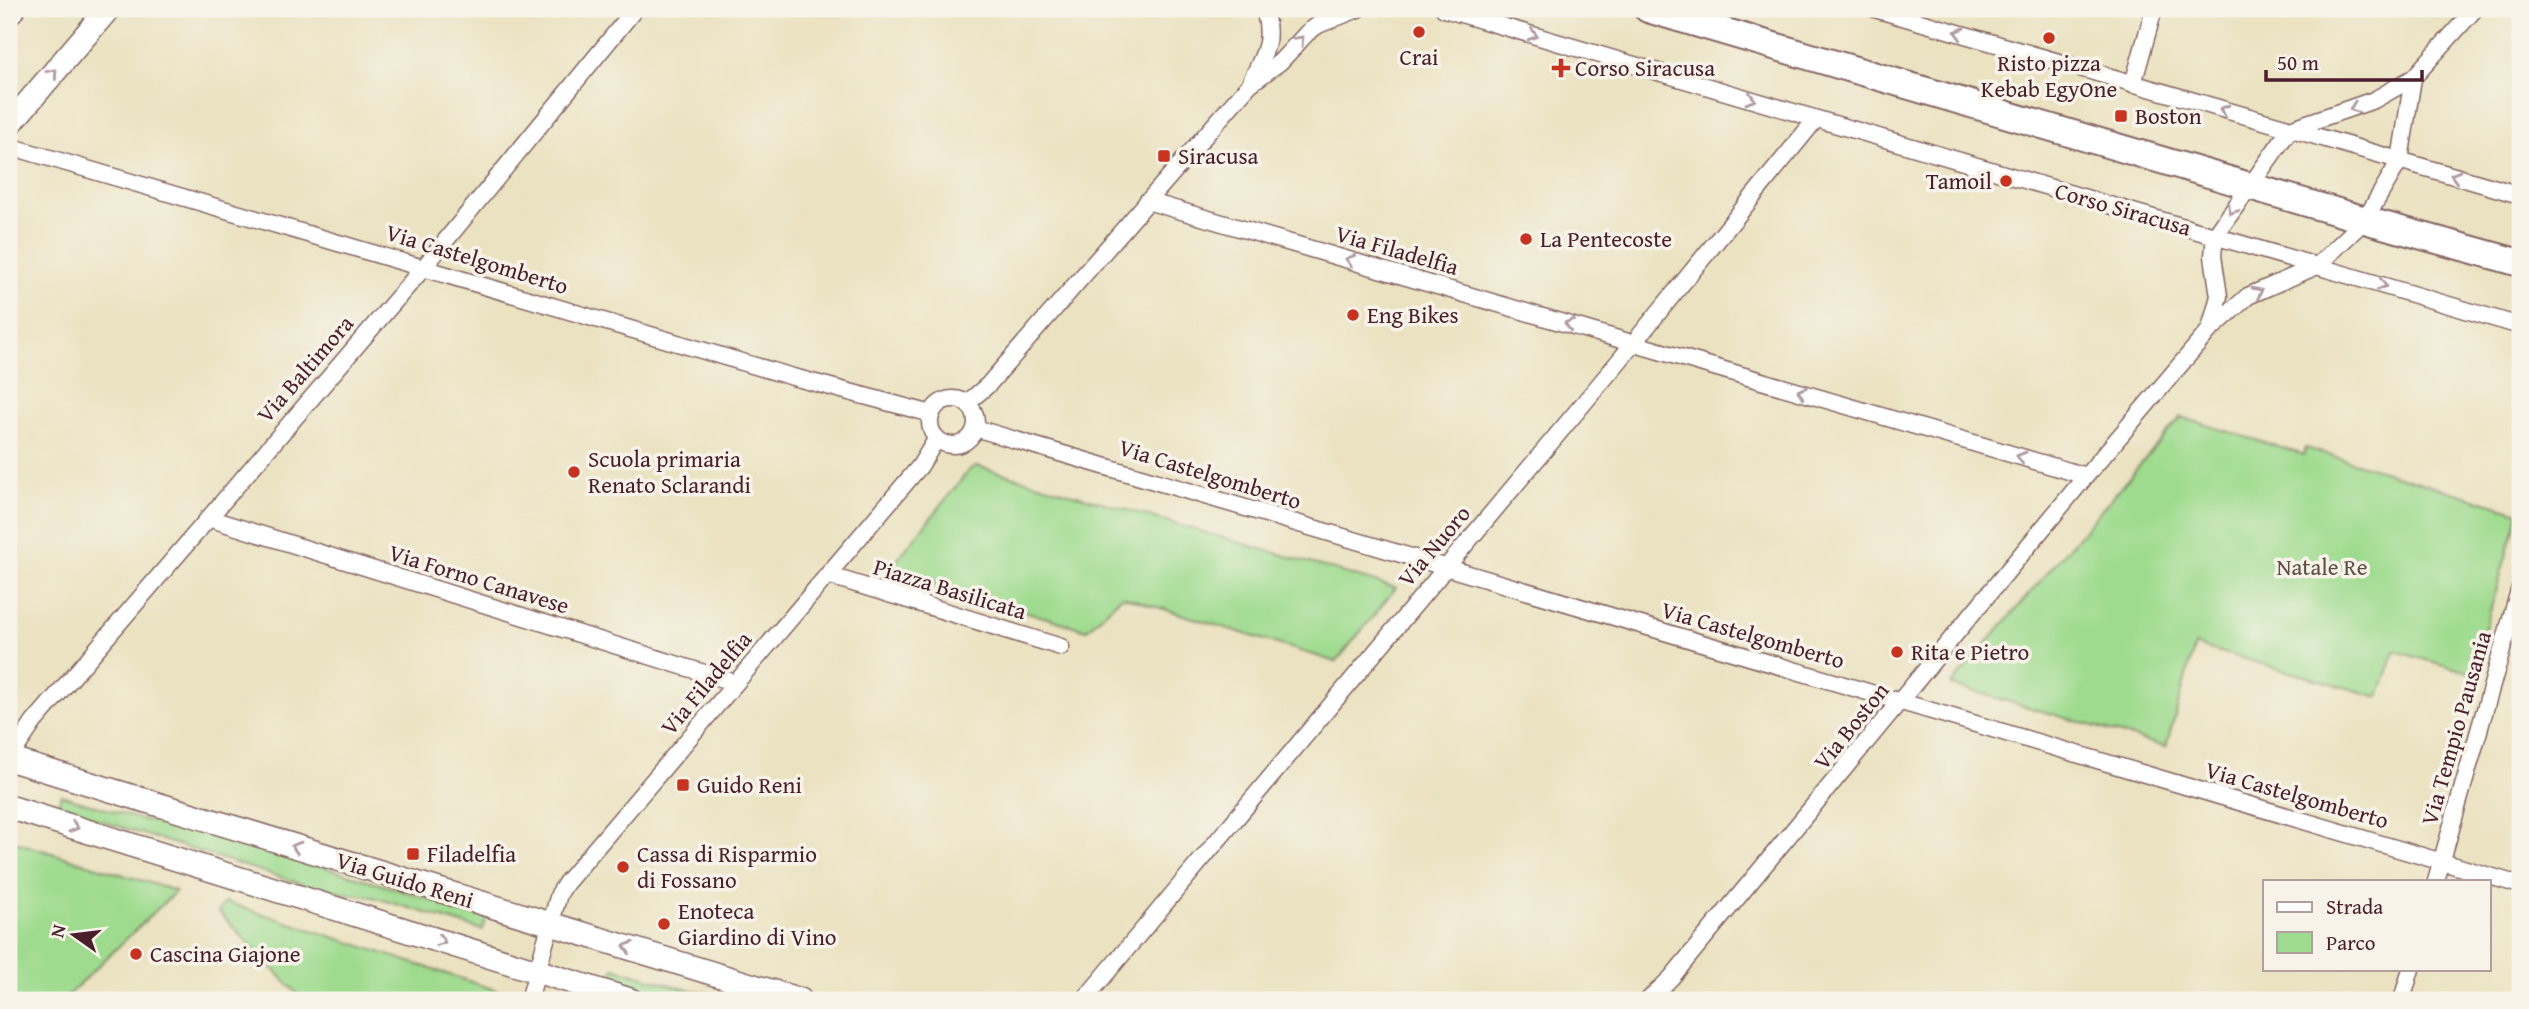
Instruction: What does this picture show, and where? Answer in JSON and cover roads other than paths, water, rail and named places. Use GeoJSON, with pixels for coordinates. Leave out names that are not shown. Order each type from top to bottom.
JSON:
{"type":"FeatureCollection","features":[{"type":"Feature","properties":{"kind":"main road"},"geometry":{"type":"LineString","coordinates":[[9,13],[13,9]]}},
{"type":"Feature","properties":{"kind":"main road"},"geometry":{"type":"LineString","coordinates":[[9,125],[108,9]]}},
{"type":"Feature","properties":{"kind":"main road"},"geometry":{"type":"LineString","coordinates":[[1648,9],[2520,263]]}},
{"type":"Feature","properties":{"kind":"main road","name":"Via Guido Reni"},"geometry":{"type":"LineString","coordinates":[[9,759],[800,1000]]}},
{"type":"Feature","properties":{"kind":"main road","name":"Via Guido Reni"},"geometry":{"type":"LineString","coordinates":[[9,807],[630,1000]]}},
{"type":"Feature","properties":{"kind":"street","name":"Via Baltimora"},"geometry":{"type":"LineString","coordinates":[[9,759],[34,722],[424,267],[635,9]]}},
{"type":"Feature","properties":{"kind":"street"},"geometry":{"type":"LineString","coordinates":[[1250,83],[1269,39],[1270,29],[1264,9]]}},
{"type":"Feature","properties":{"kind":"street"},"geometry":{"type":"LineString","coordinates":[[967,403],[988,386],[1250,83],[1280,62],[1318,25],[1358,9]]}},
{"type":"Feature","properties":{"kind":"street","name":"Corso Siracusa"},"geometry":{"type":"LineString","coordinates":[[1444,9],[2520,326]]}},
{"type":"Feature","properties":{"kind":"street"},"geometry":{"type":"LineString","coordinates":[[1875,9],[2520,195]]}},
{"type":"Feature","properties":{"kind":"street"},"geometry":{"type":"LineString","coordinates":[[2133,83],[2154,9]]}},
{"type":"Feature","properties":{"kind":"street"},"geometry":{"type":"LineString","coordinates":[[2215,236],[2290,128],[2374,100],[2413,78],[2475,9]]}},
{"type":"Feature","properties":{"kind":"street","name":"Via Boston"},"geometry":{"type":"LineString","coordinates":[[1647,1000],[1671,978],[2208,332],[2248,296],[2317,266],[2365,220],[2400,160],[2413,78]]}},
{"type":"Feature","properties":{"kind":"street","name":"Via Nuoro"},"geometry":{"type":"LineString","coordinates":[[1084,1000],[1634,343],[1816,119]]}},
{"type":"Feature","properties":{"kind":"street","name":"Via Castelgomberto"},"geometry":{"type":"LineString","coordinates":[[9,146],[793,377],[932,414]]}},
{"type":"Feature","properties":{"kind":"street","name":"Via Filadelfia"},"geometry":{"type":"LineString","coordinates":[[1147,201],[1634,343]]}},
{"type":"Feature","properties":{"kind":"street","name":"Via Boston"},"geometry":{"type":"LineString","coordinates":[[2208,332],[2219,296],[2213,256],[2215,236]]}},
{"type":"Feature","properties":{"kind":"street"},"geometry":{"type":"LineString","coordinates":[[1634,343],[2086,476]]}},
{"type":"Feature","properties":{"kind":"street"},"geometry":{"type":"LineString","coordinates":[[957,399],[967,403],[975,417],[975,428],[970,438],[956,445],[947,444],[937,438],[930,425],[936,406],[957,399]]}},
{"type":"Feature","properties":{"kind":"street","name":"Via Castelgomberto"},"geometry":{"type":"LineString","coordinates":[[975,428],[2520,884]]}},
{"type":"Feature","properties":{"kind":"street","name":"Via Filadelfia"},"geometry":{"type":"LineString","coordinates":[[529,1000],[549,924],[559,894],[566,883],[920,466],[937,438]]}},
{"type":"Feature","properties":{"kind":"street","name":"Via Forno Canavese"},"geometry":{"type":"LineString","coordinates":[[208,518],[736,682]]}},
{"type":"Feature","properties":{"kind":"street","name":"Piazza Basilicata"},"geometry":{"type":"LineString","coordinates":[[827,575],[1060,647]]}},
{"type":"Feature","properties":{"kind":"street","name":"Via Tempio Pausania"},"geometry":{"type":"LineString","coordinates":[[2436,880],[2520,587]]}},
{"type":"Feature","properties":{"kind":"street"},"geometry":{"type":"LineString","coordinates":[[2402,1000],[2411,970]]}},
{"type":"Feature","properties":{"kind":"place","name":"Crai"},"geometry":{"type":"Point","coordinates":[1419,32]}},
{"type":"Feature","properties":{"kind":"place","name":"Risto pizza Kebab EgyOne"},"geometry":{"type":"Point","coordinates":[2049,38]}},
{"type":"Feature","properties":{"kind":"place","name":"Corso Siracusa"},"geometry":{"type":"Point","coordinates":[1561,68]}},
{"type":"Feature","properties":{"kind":"place","name":"Boston"},"geometry":{"type":"Point","coordinates":[2121,116]}},
{"type":"Feature","properties":{"kind":"place","name":"Siracusa"},"geometry":{"type":"Point","coordinates":[1164,156]}},
{"type":"Feature","properties":{"kind":"place","name":"Tamoil"},"geometry":{"type":"Point","coordinates":[2006,181]}},
{"type":"Feature","properties":{"kind":"place","name":"La Pentecoste"},"geometry":{"type":"Point","coordinates":[1526,239]}},
{"type":"Feature","properties":{"kind":"place","name":"Eng Bikes"},"geometry":{"type":"Point","coordinates":[1353,315]}},
{"type":"Feature","properties":{"kind":"place","name":"Scuola primaria Renato Sclarandi"},"geometry":{"type":"Point","coordinates":[574,472]}},
{"type":"Feature","properties":{"kind":"place","name":"Rita e Pietro"},"geometry":{"type":"Point","coordinates":[1897,652]}},
{"type":"Feature","properties":{"kind":"place","name":"Guido Reni"},"geometry":{"type":"Point","coordinates":[683,785]}},
{"type":"Feature","properties":{"kind":"place","name":"Filadelfia"},"geometry":{"type":"Point","coordinates":[413,854]}},
{"type":"Feature","properties":{"kind":"place","name":"Cassa di Risparmio di Fossano"},"geometry":{"type":"Point","coordinates":[623,867]}},
{"type":"Feature","properties":{"kind":"place","name":"Enoteca Giardino di Vino"},"geometry":{"type":"Point","coordinates":[664,924]}},
{"type":"Feature","properties":{"kind":"place","name":"Cascina Giajone"},"geometry":{"type":"Point","coordinates":[136,954]}},
{"type":"Feature","properties":{"kind":"park label","name":"Natale Re"},"geometry":{"type":"Point","coordinates":[2322,567]}}]}
